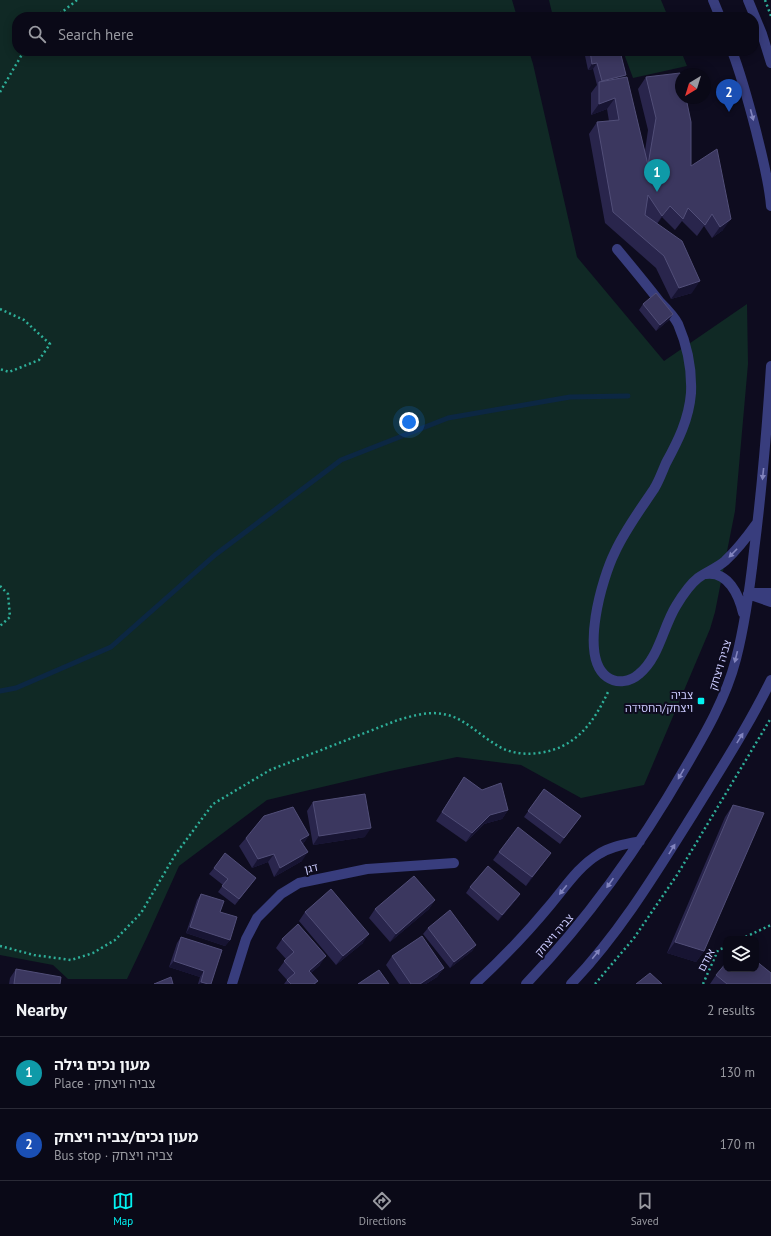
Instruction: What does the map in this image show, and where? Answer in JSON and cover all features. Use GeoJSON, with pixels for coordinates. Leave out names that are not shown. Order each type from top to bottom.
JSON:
{"type":"FeatureCollection","features":[{"type":"Feature","properties":{"kind":"street"},"geometry":{"type":"LineString","coordinates":[[713,0],[718,12]]}},
{"type":"Feature","properties":{"kind":"street"},"geometry":{"type":"LineString","coordinates":[[748,0],[753,12]]}},
{"type":"Feature","properties":{"kind":"street"},"geometry":{"type":"LineString","coordinates":[[759,27],[771,63]]}},
{"type":"Feature","properties":{"kind":"street"},"geometry":{"type":"LineString","coordinates":[[734,56],[742,80],[760,147],[770,191],[771,206]]}},
{"type":"Feature","properties":{"kind":"street"},"geometry":{"type":"LineString","coordinates":[[618,249],[677,322],[687,352],[691,393],[686,418],[678,441],[655,487],[624,533],[613,554],[604,578],[594,632],[594,653],[602,673],[614,681],[630,680],[641,674],[652,658],[678,602],[692,583],[724,561],[741,544],[757,523]]}},
{"type":"Feature","properties":{"kind":"street","name":"צביה ויצחק"},"geometry":{"type":"LineString","coordinates":[[526,984],[558,951],[640,841],[698,746],[725,692],[736,660],[748,594],[764,458],[771,366]]}},
{"type":"Feature","properties":{"kind":"street"},"geometry":{"type":"LineString","coordinates":[[702,576],[708,573],[717,574],[730,583],[739,598],[744,619]]}},
{"type":"Feature","properties":{"kind":"street"},"geometry":{"type":"LineString","coordinates":[[748,594],[771,593]]}},
{"type":"Feature","properties":{"kind":"street"},"geometry":{"type":"LineString","coordinates":[[748,594],[771,602]]}},
{"type":"Feature","properties":{"kind":"street"},"geometry":{"type":"LineString","coordinates":[[571,984],[627,916],[662,865],[748,726],[771,680]]}},
{"type":"Feature","properties":{"kind":"street"},"geometry":{"type":"LineString","coordinates":[[475,984],[517,942],[584,865],[601,853],[640,841]]}},
{"type":"Feature","properties":{"kind":"street","name":"דגן"},"geometry":{"type":"LineString","coordinates":[[232,984],[246,939],[257,918],[281,894],[299,883],[367,869],[454,863]]}},
{"type":"Feature","properties":{"kind":"path"},"geometry":{"type":"LineString","coordinates":[[62,12],[76,0]]}},
{"type":"Feature","properties":{"kind":"path"},"geometry":{"type":"LineString","coordinates":[[765,0],[771,16]]}},
{"type":"Feature","properties":{"kind":"path"},"geometry":{"type":"LineString","coordinates":[[0,92],[21,56]]}},
{"type":"Feature","properties":{"kind":"path"},"geometry":{"type":"LineString","coordinates":[[0,309],[24,320],[50,344],[39,360],[9,372],[0,369]]}},
{"type":"Feature","properties":{"kind":"path"},"geometry":{"type":"LineString","coordinates":[[0,586],[8,594],[10,616],[0,626]]}},
{"type":"Feature","properties":{"kind":"path"},"geometry":{"type":"LineString","coordinates":[[0,946],[34,955],[71,960],[93,953],[115,940],[141,913],[175,855],[213,804],[270,770],[398,720],[415,715],[433,713],[454,717],[471,727],[495,745],[507,751],[519,754],[546,752],[570,743],[581,733],[593,720],[602,706],[614,681]]}},
{"type":"Feature","properties":{"kind":"path"},"geometry":{"type":"LineString","coordinates":[[595,984],[634,938],[677,875],[771,718]]}},
{"type":"Feature","properties":{"kind":"path"},"geometry":{"type":"LineString","coordinates":[[748,936],[771,926]]}},
{"type":"Feature","properties":{"kind":"path","name":"אודם"},"geometry":{"type":"LineString","coordinates":[[703,984],[718,950],[723,948]]}},
{"type":"Feature","properties":{"kind":"green space"},"geometry":{"type":"Polygon","coordinates":[[[0,0],[512,0],[516,12],[12,12],[12,56],[531,56],[577,257],[664,361],[747,304],[748,364],[735,511],[715,612],[710,629],[644,785],[581,798],[521,765],[457,757],[267,800],[179,866],[127,979],[68,979],[53,965],[0,955],[0,0]]]}},
{"type":"Feature","properties":{"kind":"green space"},"geometry":{"type":"Polygon","coordinates":[[[549,0],[661,0],[666,12],[552,12],[549,0]]]}},
{"type":"Feature","properties":{"kind":"green space"},"geometry":{"type":"Polygon","coordinates":[[[625,56],[683,56],[687,66],[633,78],[625,56]]]}},
{"type":"Feature","properties":{"kind":"building"},"geometry":{"type":"Polygon","coordinates":[[[591,56],[621,56],[626,75],[602,81],[597,63],[592,64],[591,56]]]}},
{"type":"Feature","properties":{"kind":"building"},"geometry":{"type":"Polygon","coordinates":[[[675,74],[675,104],[687,104],[691,122],[691,166],[717,149],[731,219],[720,227],[712,214],[705,225],[688,208],[683,219],[670,206],[662,216],[648,195],[645,215],[682,241],[700,281],[679,288],[664,256],[613,212],[597,122],[619,120],[615,98],[599,104],[599,82],[627,77],[648,165],[656,118],[646,77],[675,74]]]}},
{"type":"Feature","properties":{"kind":"building"},"geometry":{"type":"Polygon","coordinates":[[[656,293],[673,314],[660,325],[643,304],[656,293]]]}},
{"type":"Feature","properties":{"kind":"building"},"geometry":{"type":"Polygon","coordinates":[[[464,777],[482,790],[501,783],[508,810],[490,815],[472,833],[442,812],[464,777]]]}},
{"type":"Feature","properties":{"kind":"building"},"geometry":{"type":"Polygon","coordinates":[[[544,789],[581,816],[564,838],[528,811],[544,789]]]}},
{"type":"Feature","properties":{"kind":"building"},"geometry":{"type":"Polygon","coordinates":[[[365,794],[371,828],[319,836],[313,802],[365,794]]]}},
{"type":"Feature","properties":{"kind":"building"},"geometry":{"type":"Polygon","coordinates":[[[733,805],[764,813],[704,951],[675,942],[733,805]]]}},
{"type":"Feature","properties":{"kind":"building"},"geometry":{"type":"Polygon","coordinates":[[[293,807],[309,835],[300,840],[308,852],[280,868],[274,854],[258,859],[246,838],[264,816],[293,807]]]}},
{"type":"Feature","properties":{"kind":"building"},"geometry":{"type":"Polygon","coordinates":[[[518,827],[551,853],[532,877],[499,852],[518,827]]]}},
{"type":"Feature","properties":{"kind":"building"},"geometry":{"type":"Polygon","coordinates":[[[225,853],[256,878],[239,899],[222,886],[228,879],[214,868],[225,853]]]}},
{"type":"Feature","properties":{"kind":"building"},"geometry":{"type":"Polygon","coordinates":[[[488,866],[520,894],[502,915],[470,887],[488,866]]]}},
{"type":"Feature","properties":{"kind":"building"},"geometry":{"type":"Polygon","coordinates":[[[414,876],[435,900],[396,934],[375,909],[414,876]]]}},
{"type":"Feature","properties":{"kind":"building"},"geometry":{"type":"Polygon","coordinates":[[[331,889],[369,934],[343,956],[305,912],[331,889]]]}},
{"type":"Feature","properties":{"kind":"building"},"geometry":{"type":"Polygon","coordinates":[[[201,894],[224,901],[220,912],[237,917],[230,940],[190,927],[201,894]]]}},
{"type":"Feature","properties":{"kind":"building"},"geometry":{"type":"Polygon","coordinates":[[[450,910],[476,945],[454,962],[428,928],[450,910]]]}},
{"type":"Feature","properties":{"kind":"building"},"geometry":{"type":"Polygon","coordinates":[[[298,924],[326,956],[309,971],[318,981],[314,984],[291,984],[287,980],[295,973],[284,961],[294,952],[282,939],[298,924]]]}},
{"type":"Feature","properties":{"kind":"building"},"geometry":{"type":"Polygon","coordinates":[[[422,936],[444,968],[420,984],[411,984],[392,956],[422,936]]]}},
{"type":"Feature","properties":{"kind":"building"},"geometry":{"type":"Polygon","coordinates":[[[181,937],[222,950],[211,984],[201,982],[204,971],[174,961],[181,937]]]}},
{"type":"Feature","properties":{"kind":"building"},"geometry":{"type":"Polygon","coordinates":[[[759,963],[771,973],[771,984],[727,984],[716,975],[723,967],[723,972],[759,972],[759,963]]]}},
{"type":"Feature","properties":{"kind":"building"},"geometry":{"type":"Polygon","coordinates":[[[16,969],[61,977],[60,984],[14,984],[16,969]]]}},
{"type":"Feature","properties":{"kind":"building"},"geometry":{"type":"Polygon","coordinates":[[[379,970],[389,984],[358,984],[379,970]]]}},
{"type":"Feature","properties":{"kind":"building"},"geometry":{"type":"Polygon","coordinates":[[[650,973],[662,984],[636,984],[650,973]]]}},
{"type":"Feature","properties":{"kind":"building"},"geometry":{"type":"Polygon","coordinates":[[[171,977],[173,984],[154,984],[171,977]]]}},
{"type":"Feature","properties":{"kind":"waterway"},"geometry":{"type":"LineString","coordinates":[[0,691],[16,688],[111,647],[215,555],[341,460],[448,418],[570,397],[628,396]]}},
{"type":"Feature","properties":{"kind":"place","name":"מעון נכים/צביה ויצחק"},"geometry":{"type":"Point","coordinates":[729,112]}},
{"type":"Feature","properties":{"kind":"place","name":"מעון נכים גילה"},"geometry":{"type":"Point","coordinates":[657,192]}},
{"type":"Feature","properties":{"kind":"place","name":"צביה ויצחק/החסידה"},"geometry":{"type":"Point","coordinates":[701,701]}}]}
